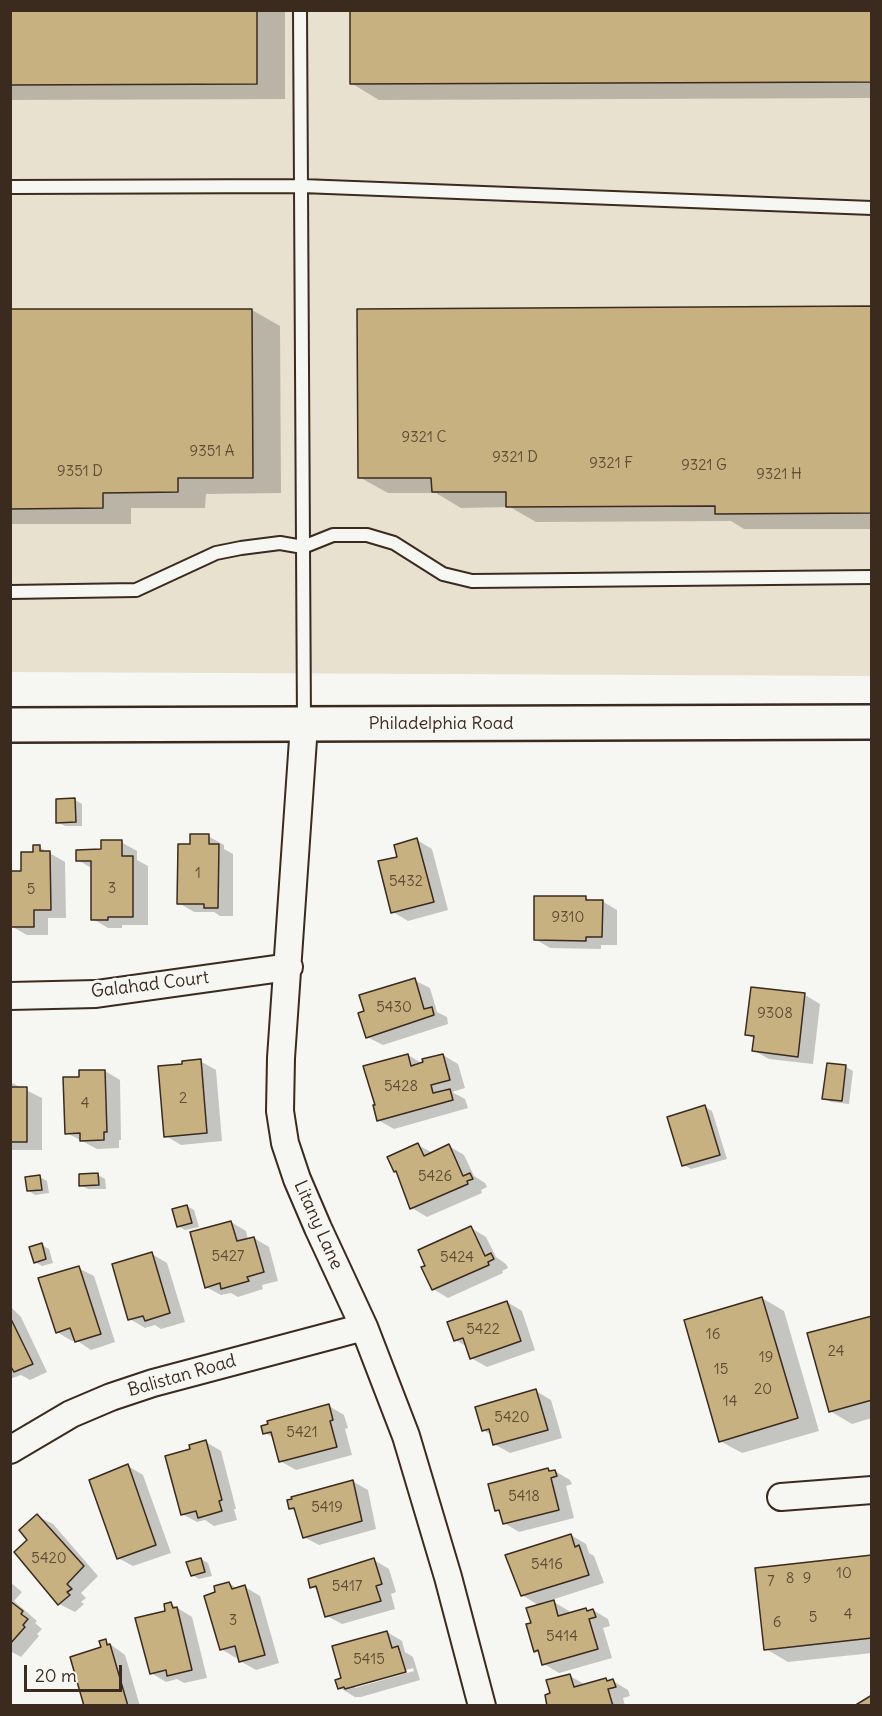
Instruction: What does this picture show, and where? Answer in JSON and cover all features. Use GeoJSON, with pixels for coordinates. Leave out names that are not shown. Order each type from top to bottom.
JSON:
{"type":"FeatureCollection","features":[{"type":"Feature","properties":{"kind":"main road","name":"Philadelphia Road"},"geometry":{"type":"LineString","coordinates":[[10,725],[872,722]]}},
{"type":"Feature","properties":{"kind":"street","name":"Litany Lane"},"geometry":{"type":"LineString","coordinates":[[304,725],[281,1068],[280,1111],[285,1143],[310,1209],[364,1327],[406,1436],[448,1577],[482,1706]]}},
{"type":"Feature","properties":{"kind":"street","name":"Galahad Court"},"geometry":{"type":"LineString","coordinates":[[10,996],[96,994],[289,967]]}},
{"type":"Feature","properties":{"kind":"street","name":"Balistan Road"},"geometry":{"type":"LineString","coordinates":[[10,1450],[71,1413],[132,1390],[364,1327]]}},
{"type":"Feature","properties":{"kind":"street"},"geometry":{"type":"LineString","coordinates":[[781,1497],[872,1490]]}},
{"type":"Feature","properties":{"kind":"lane"},"geometry":{"type":"LineString","coordinates":[[300,10],[304,725]]}},
{"type":"Feature","properties":{"kind":"lane"},"geometry":{"type":"LineString","coordinates":[[10,187],[302,186],[872,208]]}},
{"type":"Feature","properties":{"kind":"lane"},"geometry":{"type":"LineString","coordinates":[[10,592],[136,590],[216,553],[280,543],[303,547],[333,535],[367,535],[394,543],[443,573],[472,581],[872,577]]}},
{"type":"Feature","properties":{"kind":"shaded area"},"geometry":{"type":"Polygon","coordinates":[[[11,11],[871,11],[871,676],[11,672],[11,11]]]}},
{"type":"Feature","properties":{"kind":"building"},"geometry":{"type":"Polygon","coordinates":[[[10,10],[257,10],[257,84],[10,85],[10,10]]]}},
{"type":"Feature","properties":{"kind":"building"},"geometry":{"type":"Polygon","coordinates":[[[350,10],[872,10],[872,82],[350,84],[350,10]]]}},
{"type":"Feature","properties":{"kind":"building"},"geometry":{"type":"Polygon","coordinates":[[[872,306],[872,513],[715,514],[715,506],[506,507],[506,492],[432,492],[431,478],[358,478],[357,309],[872,306]]]}},
{"type":"Feature","properties":{"kind":"building"},"geometry":{"type":"Polygon","coordinates":[[[10,309],[252,309],[253,478],[178,478],[178,492],[103,493],[103,508],[10,509],[10,309]]]}},
{"type":"Feature","properties":{"kind":"building"},"geometry":{"type":"Polygon","coordinates":[[[75,798],[76,822],[56,823],[56,799],[75,798]]]}},
{"type":"Feature","properties":{"kind":"building"},"geometry":{"type":"Polygon","coordinates":[[[190,834],[209,834],[209,844],[219,844],[218,908],[204,908],[204,904],[177,904],[178,844],[190,844],[190,834]]]}},
{"type":"Feature","properties":{"kind":"building"},"geometry":{"type":"Polygon","coordinates":[[[417,838],[434,902],[391,913],[378,861],[397,857],[394,845],[417,838]]]}},
{"type":"Feature","properties":{"kind":"building"},"geometry":{"type":"Polygon","coordinates":[[[101,840],[122,840],[122,856],[133,856],[133,917],[91,920],[91,861],[76,861],[76,850],[101,849],[101,840]]]}},
{"type":"Feature","properties":{"kind":"building"},"geometry":{"type":"Polygon","coordinates":[[[33,845],[40,845],[40,851],[50,851],[51,910],[34,910],[34,927],[10,927],[10,871],[21,871],[21,852],[33,852],[33,845]]]}},
{"type":"Feature","properties":{"kind":"building"},"geometry":{"type":"Polygon","coordinates":[[[534,896],[586,896],[586,900],[603,900],[602,937],[586,937],[586,941],[534,940],[534,896]]]}},
{"type":"Feature","properties":{"kind":"building"},"geometry":{"type":"Polygon","coordinates":[[[415,978],[424,1009],[432,1007],[434,1015],[366,1038],[358,1013],[364,1011],[359,995],[415,978]]]}},
{"type":"Feature","properties":{"kind":"building"},"geometry":{"type":"Polygon","coordinates":[[[751,987],[805,993],[798,1057],[752,1051],[754,1036],[745,1035],[751,987]]]}},
{"type":"Feature","properties":{"kind":"building"},"geometry":{"type":"Polygon","coordinates":[[[408,1054],[411,1066],[423,1062],[422,1059],[443,1054],[450,1080],[431,1085],[433,1093],[450,1089],[453,1100],[377,1121],[373,1105],[375,1105],[363,1066],[408,1054]]]}},
{"type":"Feature","properties":{"kind":"building"},"geometry":{"type":"Polygon","coordinates":[[[201,1059],[207,1133],[164,1137],[158,1066],[182,1064],[182,1061],[201,1059]]]}},
{"type":"Feature","properties":{"kind":"building"},"geometry":{"type":"Polygon","coordinates":[[[827,1063],[846,1065],[842,1101],[822,1099],[827,1063]]]}},
{"type":"Feature","properties":{"kind":"building"},"geometry":{"type":"Polygon","coordinates":[[[79,1070],[105,1070],[107,1132],[104,1132],[104,1140],[80,1141],[80,1133],[65,1134],[63,1077],[79,1077],[79,1070]]]}},
{"type":"Feature","properties":{"kind":"building"},"geometry":{"type":"Polygon","coordinates":[[[10,1087],[27,1087],[27,1142],[10,1142],[10,1087]]]}},
{"type":"Feature","properties":{"kind":"building"},"geometry":{"type":"Polygon","coordinates":[[[705,1105],[720,1155],[682,1166],[667,1117],[705,1105]]]}},
{"type":"Feature","properties":{"kind":"building"},"geometry":{"type":"Polygon","coordinates":[[[418,1143],[424,1156],[449,1144],[463,1176],[470,1173],[473,1179],[467,1181],[468,1184],[410,1209],[396,1171],[394,1172],[387,1157],[418,1143]]]}},
{"type":"Feature","properties":{"kind":"building"},"geometry":{"type":"Polygon","coordinates":[[[98,1173],[99,1185],[79,1186],[79,1174],[98,1173]]]}},
{"type":"Feature","properties":{"kind":"building"},"geometry":{"type":"Polygon","coordinates":[[[40,1175],[42,1190],[27,1191],[25,1177],[40,1175]]]}},
{"type":"Feature","properties":{"kind":"building"},"geometry":{"type":"Polygon","coordinates":[[[187,1205],[192,1223],[177,1227],[172,1209],[187,1205]]]}},
{"type":"Feature","properties":{"kind":"building"},"geometry":{"type":"Polygon","coordinates":[[[231,1221],[237,1241],[254,1237],[264,1272],[247,1277],[249,1281],[221,1289],[220,1283],[205,1288],[190,1232],[231,1221]]]}},
{"type":"Feature","properties":{"kind":"building"},"geometry":{"type":"Polygon","coordinates":[[[471,1226],[485,1256],[491,1253],[494,1259],[488,1262],[489,1265],[432,1290],[421,1267],[425,1266],[418,1250],[471,1226]]]}},
{"type":"Feature","properties":{"kind":"building"},"geometry":{"type":"Polygon","coordinates":[[[42,1243],[46,1259],[34,1263],[29,1247],[42,1243]]]}},
{"type":"Feature","properties":{"kind":"building"},"geometry":{"type":"Polygon","coordinates":[[[152,1252],[170,1313],[145,1321],[143,1316],[128,1320],[112,1264],[152,1252]]]}},
{"type":"Feature","properties":{"kind":"building"},"geometry":{"type":"Polygon","coordinates":[[[79,1266],[101,1334],[75,1342],[70,1328],[56,1333],[38,1278],[79,1266]]]}},
{"type":"Feature","properties":{"kind":"building"},"geometry":{"type":"Polygon","coordinates":[[[762,1297],[798,1418],[719,1442],[684,1320],[762,1297]]]}},
{"type":"Feature","properties":{"kind":"building"},"geometry":{"type":"Polygon","coordinates":[[[507,1301],[521,1341],[470,1359],[463,1338],[454,1341],[447,1322],[507,1301]]]}},
{"type":"Feature","properties":{"kind":"building"},"geometry":{"type":"Polygon","coordinates":[[[872,1316],[872,1400],[829,1412],[807,1333],[872,1316]]]}},
{"type":"Feature","properties":{"kind":"building"},"geometry":{"type":"Polygon","coordinates":[[[10,1317],[33,1364],[14,1372],[10,1365],[10,1317]]]}},
{"type":"Feature","properties":{"kind":"building"},"geometry":{"type":"Polygon","coordinates":[[[536,1389],[548,1430],[493,1445],[489,1429],[482,1431],[475,1407],[536,1389]]]}},
{"type":"Feature","properties":{"kind":"building"},"geometry":{"type":"Polygon","coordinates":[[[329,1404],[333,1420],[330,1421],[337,1447],[279,1462],[271,1432],[263,1434],[261,1426],[268,1424],[267,1421],[329,1404]]]}},
{"type":"Feature","properties":{"kind":"building"},"geometry":{"type":"Polygon","coordinates":[[[206,1440],[222,1500],[219,1501],[222,1511],[198,1518],[196,1511],[181,1515],[165,1456],[190,1449],[189,1445],[206,1440]]]}},
{"type":"Feature","properties":{"kind":"building"},"geometry":{"type":"Polygon","coordinates":[[[128,1464],[156,1545],[117,1559],[89,1480],[128,1464]]]}},
{"type":"Feature","properties":{"kind":"building"},"geometry":{"type":"Polygon","coordinates":[[[548,1468],[549,1471],[555,1470],[557,1476],[551,1478],[559,1510],[503,1524],[499,1510],[495,1511],[488,1484],[548,1468]]]}},
{"type":"Feature","properties":{"kind":"building"},"geometry":{"type":"Polygon","coordinates":[[[353,1480],[362,1521],[303,1538],[294,1508],[289,1509],[287,1500],[353,1480]]]}},
{"type":"Feature","properties":{"kind":"building"},"geometry":{"type":"Polygon","coordinates":[[[37,1514],[84,1566],[67,1584],[72,1589],[67,1592],[70,1595],[58,1605],[14,1552],[27,1540],[19,1530],[37,1514]]]}},
{"type":"Feature","properties":{"kind":"building"},"geometry":{"type":"Polygon","coordinates":[[[571,1534],[575,1547],[579,1545],[589,1575],[521,1596],[505,1555],[571,1534]]]}},
{"type":"Feature","properties":{"kind":"building"},"geometry":{"type":"Polygon","coordinates":[[[872,1555],[872,1638],[764,1650],[755,1568],[872,1555]]]}},
{"type":"Feature","properties":{"kind":"building"},"geometry":{"type":"Polygon","coordinates":[[[201,1558],[205,1572],[191,1576],[186,1562],[201,1558]]]}},
{"type":"Feature","properties":{"kind":"building"},"geometry":{"type":"Polygon","coordinates":[[[374,1558],[382,1584],[376,1586],[381,1601],[325,1617],[316,1586],[310,1588],[308,1579],[374,1558]]]}},
{"type":"Feature","properties":{"kind":"building"},"geometry":{"type":"Polygon","coordinates":[[[229,1582],[232,1589],[245,1585],[265,1655],[239,1662],[235,1646],[220,1650],[204,1596],[215,1592],[214,1586],[229,1582]]]}},
{"type":"Feature","properties":{"kind":"building"},"geometry":{"type":"Polygon","coordinates":[[[554,1600],[558,1616],[586,1608],[587,1611],[593,1609],[596,1617],[589,1619],[598,1649],[542,1665],[538,1650],[534,1652],[526,1624],[531,1623],[526,1608],[554,1600]]]}},
{"type":"Feature","properties":{"kind":"building"},"geometry":{"type":"Polygon","coordinates":[[[10,1601],[23,1611],[21,1614],[28,1619],[23,1625],[25,1627],[10,1644],[10,1601]]]}},
{"type":"Feature","properties":{"kind":"building"},"geometry":{"type":"Polygon","coordinates":[[[171,1602],[173,1608],[177,1607],[192,1670],[167,1676],[166,1670],[150,1674],[135,1618],[165,1611],[164,1604],[171,1602]]]}},
{"type":"Feature","properties":{"kind":"building"},"geometry":{"type":"Polygon","coordinates":[[[387,1631],[392,1648],[398,1646],[406,1672],[338,1689],[335,1680],[341,1678],[332,1646],[387,1631]]]}},
{"type":"Feature","properties":{"kind":"building"},"geometry":{"type":"Polygon","coordinates":[[[106,1639],[107,1645],[110,1644],[128,1706],[84,1706],[70,1657],[101,1647],[99,1641],[106,1639]]]}},
{"type":"Feature","properties":{"kind":"building"},"geometry":{"type":"Polygon","coordinates":[[[570,1674],[574,1687],[606,1678],[607,1681],[613,1679],[616,1687],[608,1689],[613,1706],[547,1706],[545,1695],[550,1693],[546,1680],[570,1674]]]}},
{"type":"Feature","properties":{"kind":"building"},"geometry":{"type":"Polygon","coordinates":[[[872,1695],[872,1706],[854,1706],[872,1695]]]}}]}
